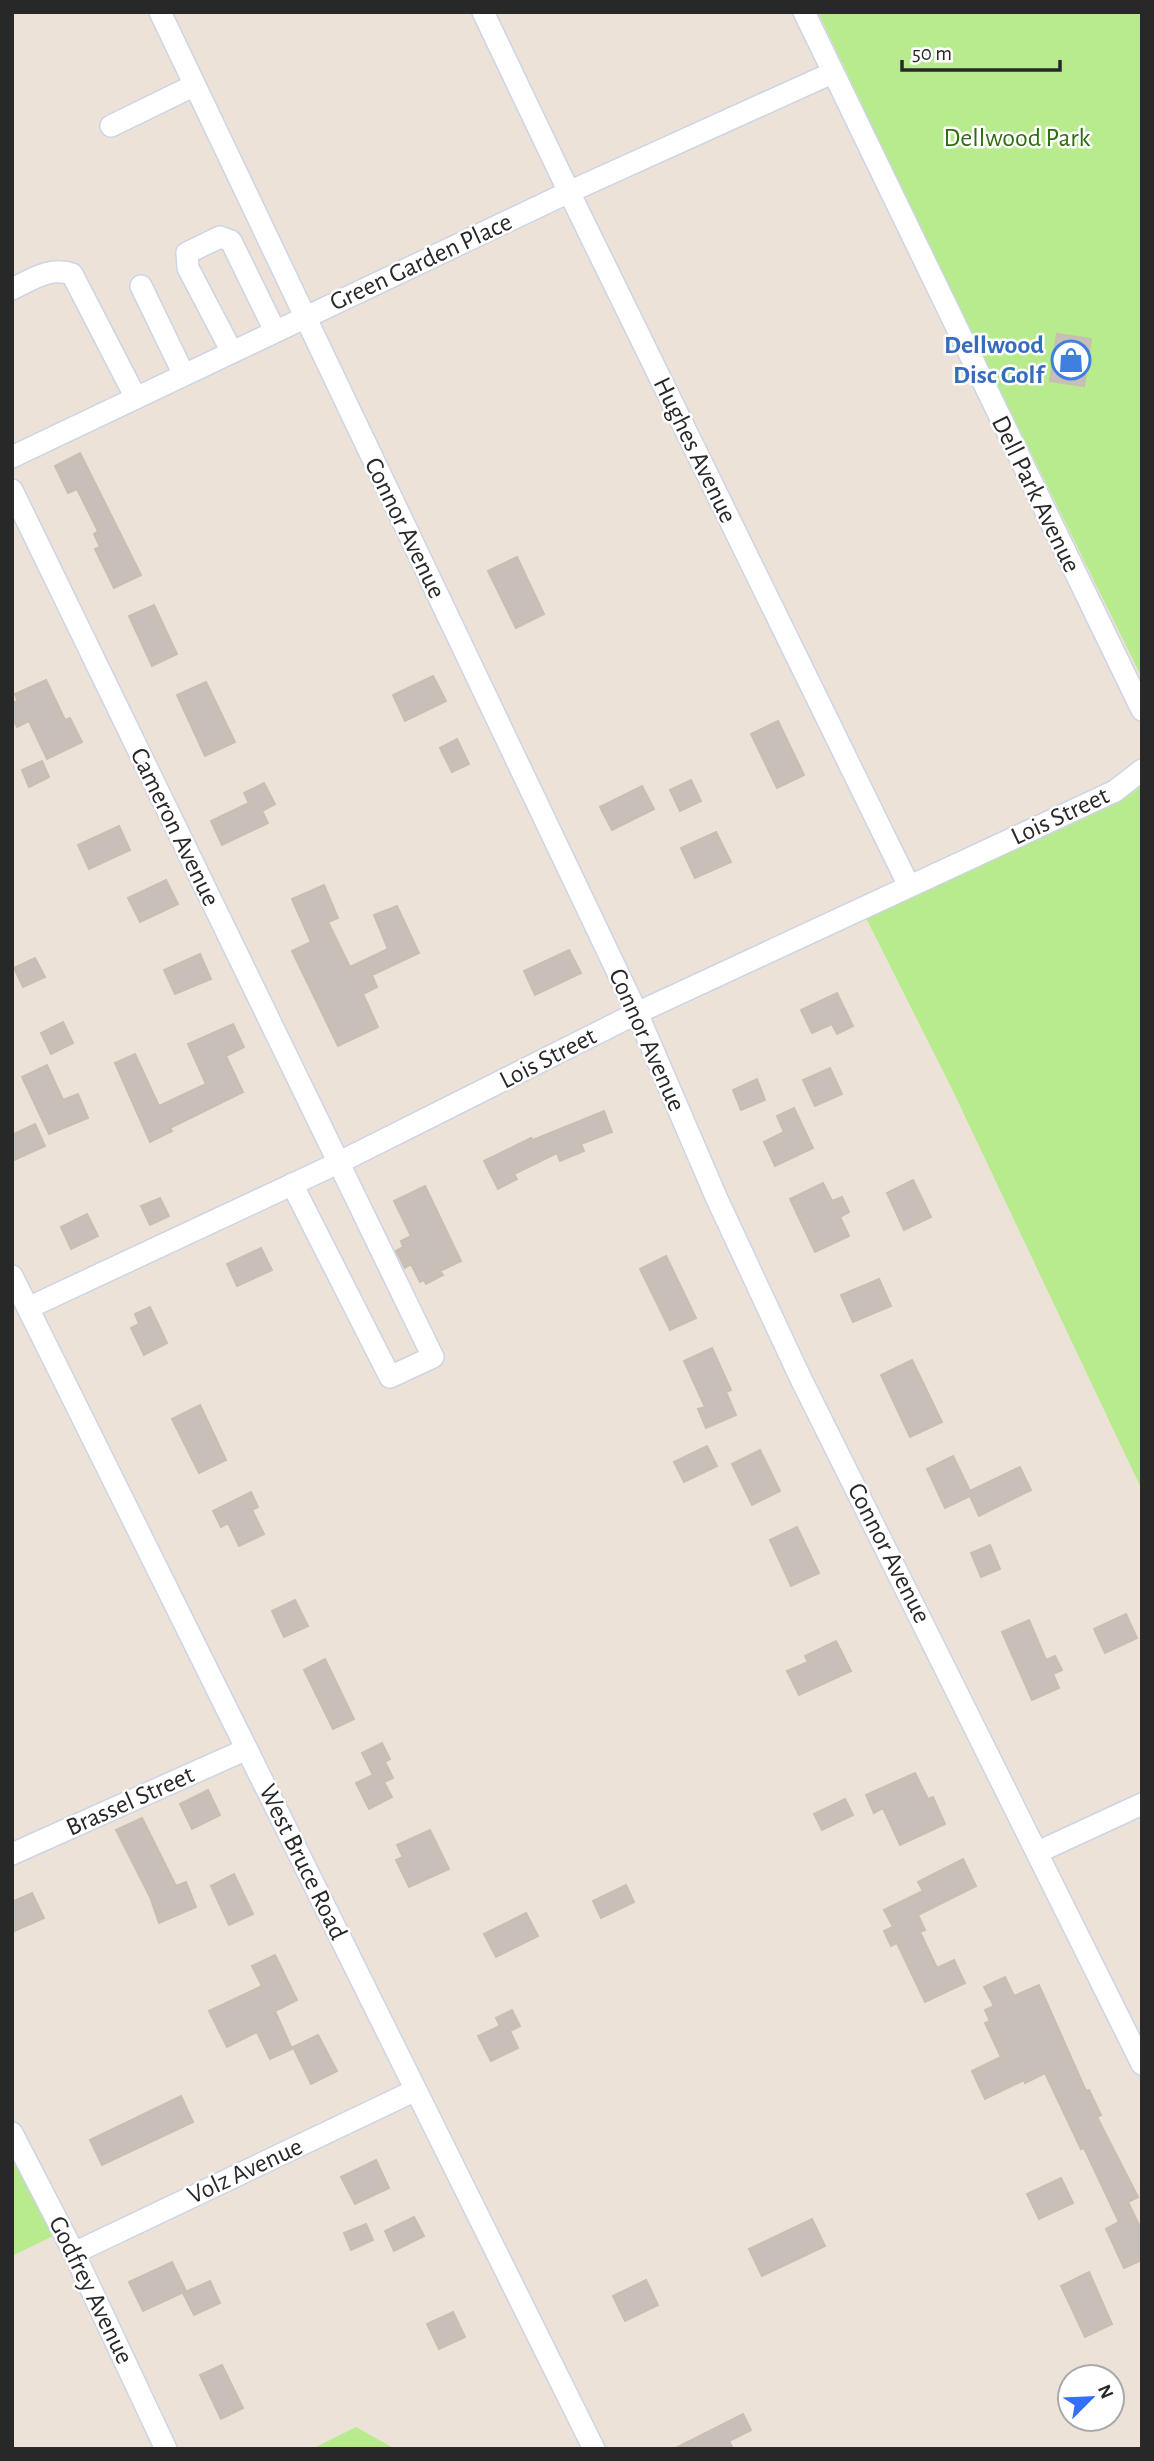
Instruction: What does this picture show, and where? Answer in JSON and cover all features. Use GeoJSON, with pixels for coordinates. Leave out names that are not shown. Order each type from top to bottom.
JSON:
{"type":"FeatureCollection","features":[{"type":"Feature","properties":{"kind":"street","name":"Connor Avenue"},"geometry":{"type":"LineString","coordinates":[[160,12],[637,1013],[717,1199],[800,1377],[1142,2064]]}},
{"type":"Feature","properties":{"kind":"street","name":"Hughes Avenue"},"geometry":{"type":"LineString","coordinates":[[483,12],[909,886]]}},
{"type":"Feature","properties":{"kind":"street","name":"Dell Park Avenue"},"geometry":{"type":"LineString","coordinates":[[804,12],[1142,710]]}},
{"type":"Feature","properties":{"kind":"street","name":"Green Garden Place"},"geometry":{"type":"LineString","coordinates":[[12,457],[569,192],[832,73]]}},
{"type":"Feature","properties":{"kind":"street"},"geometry":{"type":"LineString","coordinates":[[111,126],[195,85]]}},
{"type":"Feature","properties":{"kind":"street"},"geometry":{"type":"LineString","coordinates":[[232,352],[188,268],[187,253],[220,237],[231,241],[275,331]]}},
{"type":"Feature","properties":{"kind":"street"},"geometry":{"type":"LineString","coordinates":[[12,289],[42,275],[62,270],[72,274],[136,398]]}},
{"type":"Feature","properties":{"kind":"street"},"geometry":{"type":"LineString","coordinates":[[141,286],[184,375]]}},
{"type":"Feature","properties":{"kind":"street","name":"Cameron Avenue"},"geometry":{"type":"LineString","coordinates":[[12,491],[433,1357],[390,1377],[292,1184]]}},
{"type":"Feature","properties":{"kind":"street","name":"Lois Street"},"geometry":{"type":"LineString","coordinates":[[28,1308],[338,1163],[637,1013],[1115,791],[1142,771]]}},
{"type":"Feature","properties":{"kind":"street","name":"West Bruce Road"},"geometry":{"type":"LineString","coordinates":[[12,1276],[594,2449]]}},
{"type":"Feature","properties":{"kind":"street","name":"Brassel Street"},"geometry":{"type":"LineString","coordinates":[[12,1854],[247,1749]]}},
{"type":"Feature","properties":{"kind":"street"},"geometry":{"type":"LineString","coordinates":[[1038,1852],[1142,1804]]}},
{"type":"Feature","properties":{"kind":"street","name":"Volz Avenue"},"geometry":{"type":"LineString","coordinates":[[74,2253],[416,2090]]}},
{"type":"Feature","properties":{"kind":"street","name":"Godfrey Avenue"},"geometry":{"type":"LineString","coordinates":[[12,2133],[74,2253],[166,2449]]}},
{"type":"Feature","properties":{"kind":"green space","name":"Dellwood Park"},"geometry":{"type":"Polygon","coordinates":[[[818,12],[1142,12],[1142,678],[937,262],[818,12]]]}},
{"type":"Feature","properties":{"kind":"green space"},"geometry":{"type":"Polygon","coordinates":[[[1142,785],[1142,1490],[953,1091],[866,918],[1039,839],[1131,794],[1142,785]]]}},
{"type":"Feature","properties":{"kind":"green space"},"geometry":{"type":"Polygon","coordinates":[[[12,2154],[53,2236],[12,2256],[12,2154]]]}},
{"type":"Feature","properties":{"kind":"green space"},"geometry":{"type":"Polygon","coordinates":[[[356,2427],[395,2449],[312,2449],[356,2427]]]}},
{"type":"Feature","properties":{"kind":"building","name":"Dellwood Disc Golf"},"geometry":{"type":"Polygon","coordinates":[[[1057,334],[1091,339],[1084,386],[1050,381],[1057,334]]]}},
{"type":"Feature","properties":{"kind":"building"},"geometry":{"type":"Polygon","coordinates":[[[80,453],[141,575],[114,588],[95,549],[100,547],[94,534],[98,531],[77,489],[68,493],[55,466],[80,453]]]}},
{"type":"Feature","properties":{"kind":"building"},"geometry":{"type":"Polygon","coordinates":[[[517,557],[544,614],[516,628],[488,571],[517,557]]]}},
{"type":"Feature","properties":{"kind":"building"},"geometry":{"type":"Polygon","coordinates":[[[154,605],[177,654],[152,666],[129,616],[154,605]]]}},
{"type":"Feature","properties":{"kind":"building"},"geometry":{"type":"Polygon","coordinates":[[[433,676],[446,701],[405,721],[393,695],[433,676]]]}},
{"type":"Feature","properties":{"kind":"building"},"geometry":{"type":"Polygon","coordinates":[[[46,680],[65,720],[70,718],[82,742],[47,759],[29,721],[17,727],[12,718],[12,703],[18,701],[15,694],[46,680]]]}},
{"type":"Feature","properties":{"kind":"building"},"geometry":{"type":"Polygon","coordinates":[[[206,682],[235,742],[205,756],[177,695],[206,682]]]}},
{"type":"Feature","properties":{"kind":"building"},"geometry":{"type":"Polygon","coordinates":[[[778,721],[804,775],[777,788],[751,734],[778,721]]]}},
{"type":"Feature","properties":{"kind":"building"},"geometry":{"type":"Polygon","coordinates":[[[457,739],[469,764],[452,772],[440,748],[457,739]]]}},
{"type":"Feature","properties":{"kind":"building"},"geometry":{"type":"Polygon","coordinates":[[[42,761],[49,777],[29,787],[22,770],[42,761]]]}},
{"type":"Feature","properties":{"kind":"building"},"geometry":{"type":"Polygon","coordinates":[[[691,780],[701,801],[680,811],[670,790],[691,780]]]}},
{"type":"Feature","properties":{"kind":"building"},"geometry":{"type":"Polygon","coordinates":[[[264,783],[275,804],[262,811],[268,823],[222,845],[211,821],[249,803],[244,793],[264,783]]]}},
{"type":"Feature","properties":{"kind":"building"},"geometry":{"type":"Polygon","coordinates":[[[642,786],[654,809],[612,830],[600,807],[642,786]]]}},
{"type":"Feature","properties":{"kind":"building"},"geometry":{"type":"Polygon","coordinates":[[[119,826],[130,850],[89,869],[78,845],[119,826]]]}},
{"type":"Feature","properties":{"kind":"building"},"geometry":{"type":"Polygon","coordinates":[[[716,832],[731,862],[695,878],[681,848],[716,832]]]}},
{"type":"Feature","properties":{"kind":"building"},"geometry":{"type":"Polygon","coordinates":[[[166,880],[178,904],[140,922],[128,898],[166,880]]]}},
{"type":"Feature","properties":{"kind":"building"},"geometry":{"type":"Polygon","coordinates":[[[324,885],[338,918],[328,922],[350,967],[388,949],[374,915],[397,906],[419,953],[372,975],[377,987],[363,994],[378,1027],[338,1046],[292,951],[311,942],[292,899],[324,885]]]}},
{"type":"Feature","properties":{"kind":"building"},"geometry":{"type":"Polygon","coordinates":[[[569,950],[581,973],[535,995],[524,971],[569,950]]]}},
{"type":"Feature","properties":{"kind":"building"},"geometry":{"type":"Polygon","coordinates":[[[200,954],[211,979],[175,994],[164,970],[200,954]]]}},
{"type":"Feature","properties":{"kind":"building"},"geometry":{"type":"Polygon","coordinates":[[[35,958],[45,977],[23,987],[14,968],[35,958]]]}},
{"type":"Feature","properties":{"kind":"building"},"geometry":{"type":"Polygon","coordinates":[[[837,993],[853,1026],[837,1034],[832,1024],[812,1033],[801,1010],[837,993]]]}},
{"type":"Feature","properties":{"kind":"building"},"geometry":{"type":"Polygon","coordinates":[[[63,1022],[73,1043],[51,1054],[41,1033],[63,1022]]]}},
{"type":"Feature","properties":{"kind":"building"},"geometry":{"type":"Polygon","coordinates":[[[233,1024],[244,1047],[226,1056],[243,1092],[170,1128],[172,1131],[150,1142],[115,1063],[135,1054],[159,1106],[206,1084],[188,1044],[233,1024]]]}},
{"type":"Feature","properties":{"kind":"building"},"geometry":{"type":"Polygon","coordinates":[[[47,1065],[63,1100],[78,1094],[88,1118],[49,1134],[22,1077],[47,1065]]]}},
{"type":"Feature","properties":{"kind":"building"},"geometry":{"type":"Polygon","coordinates":[[[830,1068],[842,1094],[815,1106],[803,1080],[830,1068]]]}},
{"type":"Feature","properties":{"kind":"building"},"geometry":{"type":"Polygon","coordinates":[[[757,1079],[765,1100],[741,1110],[733,1090],[757,1079]]]}},
{"type":"Feature","properties":{"kind":"building"},"geometry":{"type":"Polygon","coordinates":[[[794,1108],[813,1148],[775,1166],[764,1142],[784,1132],[777,1116],[794,1108]]]}},
{"type":"Feature","properties":{"kind":"building"},"geometry":{"type":"Polygon","coordinates":[[[604,1111],[612,1132],[581,1144],[584,1151],[560,1161],[557,1153],[514,1174],[517,1179],[498,1189],[484,1161],[531,1138],[533,1140],[604,1111]]]}},
{"type":"Feature","properties":{"kind":"building"},"geometry":{"type":"Polygon","coordinates":[[[35,1124],[45,1146],[12,1161],[12,1135],[35,1124]]]}},
{"type":"Feature","properties":{"kind":"building"},"geometry":{"type":"Polygon","coordinates":[[[913,1180],[931,1217],[904,1230],[887,1193],[913,1180]]]}},
{"type":"Feature","properties":{"kind":"building"},"geometry":{"type":"Polygon","coordinates":[[[823,1183],[832,1201],[842,1197],[849,1212],[840,1217],[849,1236],[815,1252],[790,1199],[823,1183]]]}},
{"type":"Feature","properties":{"kind":"building"},"geometry":{"type":"Polygon","coordinates":[[[425,1186],[461,1261],[440,1271],[443,1275],[426,1284],[424,1280],[420,1282],[411,1264],[405,1268],[396,1251],[403,1247],[401,1241],[411,1236],[394,1201],[425,1186]]]}},
{"type":"Feature","properties":{"kind":"building"},"geometry":{"type":"Polygon","coordinates":[[[160,1198],[169,1216],[150,1225],[141,1206],[160,1198]]]}},
{"type":"Feature","properties":{"kind":"building"},"geometry":{"type":"Polygon","coordinates":[[[87,1214],[98,1236],[71,1249],[61,1227],[87,1214]]]}},
{"type":"Feature","properties":{"kind":"building"},"geometry":{"type":"Polygon","coordinates":[[[261,1248],[272,1270],[237,1286],[227,1264],[261,1248]]]}},
{"type":"Feature","properties":{"kind":"building"},"geometry":{"type":"Polygon","coordinates":[[[666,1256],[696,1318],[670,1330],[640,1269],[666,1256]]]}},
{"type":"Feature","properties":{"kind":"building"},"geometry":{"type":"Polygon","coordinates":[[[879,1279],[891,1306],[853,1322],[841,1295],[879,1279]]]}},
{"type":"Feature","properties":{"kind":"building"},"geometry":{"type":"Polygon","coordinates":[[[150,1307],[167,1343],[144,1355],[131,1328],[139,1324],[135,1314],[150,1307]]]}},
{"type":"Feature","properties":{"kind":"building"},"geometry":{"type":"Polygon","coordinates":[[[712,1348],[731,1390],[726,1392],[736,1415],[706,1428],[698,1409],[705,1407],[684,1361],[712,1348]]]}},
{"type":"Feature","properties":{"kind":"building"},"geometry":{"type":"Polygon","coordinates":[[[912,1360],[942,1422],[910,1437],[881,1375],[912,1360]]]}},
{"type":"Feature","properties":{"kind":"building"},"geometry":{"type":"Polygon","coordinates":[[[200,1405],[226,1460],[199,1473],[172,1419],[200,1405]]]}},
{"type":"Feature","properties":{"kind":"building"},"geometry":{"type":"Polygon","coordinates":[[[707,1446],[717,1466],[684,1482],[674,1462],[707,1446]]]}},
{"type":"Feature","properties":{"kind":"building"},"geometry":{"type":"Polygon","coordinates":[[[760,1450],[780,1491],[752,1505],[732,1464],[760,1450]]]}},
{"type":"Feature","properties":{"kind":"building"},"geometry":{"type":"Polygon","coordinates":[[[953,1456],[970,1491],[1020,1467],[1031,1490],[979,1516],[970,1496],[945,1508],[927,1469],[953,1456]]]}},
{"type":"Feature","properties":{"kind":"building"},"geometry":{"type":"Polygon","coordinates":[[[251,1492],[258,1507],[252,1510],[264,1534],[239,1546],[228,1523],[221,1527],[213,1511],[251,1492]]]}},
{"type":"Feature","properties":{"kind":"building"},"geometry":{"type":"Polygon","coordinates":[[[797,1527],[819,1573],[791,1586],[770,1540],[797,1527]]]}},
{"type":"Feature","properties":{"kind":"building"},"geometry":{"type":"Polygon","coordinates":[[[990,1545],[1000,1569],[981,1577],[971,1553],[990,1545]]]}},
{"type":"Feature","properties":{"kind":"building"},"geometry":{"type":"Polygon","coordinates":[[[295,1600],[308,1626],[284,1637],[272,1611],[295,1600]]]}},
{"type":"Feature","properties":{"kind":"building"},"geometry":{"type":"Polygon","coordinates":[[[1126,1614],[1137,1638],[1105,1653],[1094,1629],[1126,1614]]]}},
{"type":"Feature","properties":{"kind":"building"},"geometry":{"type":"Polygon","coordinates":[[[1029,1620],[1046,1660],[1055,1656],[1062,1670],[1053,1674],[1059,1688],[1032,1700],[1002,1632],[1029,1620]]]}},
{"type":"Feature","properties":{"kind":"building"},"geometry":{"type":"Polygon","coordinates":[[[836,1641],[851,1671],[799,1695],[787,1671],[808,1662],[805,1656],[836,1641]]]}},
{"type":"Feature","properties":{"kind":"building"},"geometry":{"type":"Polygon","coordinates":[[[325,1659],[354,1719],[333,1729],[304,1670],[325,1659]]]}},
{"type":"Feature","properties":{"kind":"building"},"geometry":{"type":"Polygon","coordinates":[[[382,1743],[390,1759],[385,1762],[393,1778],[384,1782],[392,1797],[369,1809],[356,1783],[373,1775],[362,1753],[382,1743]]]}},
{"type":"Feature","properties":{"kind":"building"},"geometry":{"type":"Polygon","coordinates":[[[915,1773],[928,1799],[933,1797],[945,1824],[900,1845],[883,1808],[874,1813],[866,1795],[915,1773]]]}},
{"type":"Feature","properties":{"kind":"building"},"geometry":{"type":"Polygon","coordinates":[[[208,1790],[220,1815],[192,1829],[180,1804],[208,1790]]]}},
{"type":"Feature","properties":{"kind":"building"},"geometry":{"type":"Polygon","coordinates":[[[845,1799],[853,1815],[822,1830],[814,1814],[845,1799]]]}},
{"type":"Feature","properties":{"kind":"building"},"geometry":{"type":"Polygon","coordinates":[[[142,1818],[176,1886],[186,1882],[196,1907],[159,1923],[150,1897],[116,1830],[142,1818]]]}},
{"type":"Feature","properties":{"kind":"building"},"geometry":{"type":"Polygon","coordinates":[[[430,1830],[449,1869],[409,1887],[396,1860],[403,1857],[397,1845],[430,1830]]]}},
{"type":"Feature","properties":{"kind":"building"},"geometry":{"type":"Polygon","coordinates":[[[963,1859],[976,1886],[918,1915],[925,1930],[920,1932],[937,1968],[954,1960],[965,1983],[925,2002],[897,1943],[891,1946],[884,1931],[893,1927],[884,1910],[923,1891],[918,1882],[963,1859]]]}},
{"type":"Feature","properties":{"kind":"building"},"geometry":{"type":"Polygon","coordinates":[[[234,1874],[253,1914],[229,1925],[211,1886],[234,1874]]]}},
{"type":"Feature","properties":{"kind":"building"},"geometry":{"type":"Polygon","coordinates":[[[626,1885],[634,1902],[601,1918],[593,1901],[626,1885]]]}},
{"type":"Feature","properties":{"kind":"building"},"geometry":{"type":"Polygon","coordinates":[[[32,1893],[44,1918],[12,1932],[12,1902],[32,1893]]]}},
{"type":"Feature","properties":{"kind":"building"},"geometry":{"type":"Polygon","coordinates":[[[526,1913],[538,1936],[496,1957],[484,1934],[526,1913]]]}},
{"type":"Feature","properties":{"kind":"building"},"geometry":{"type":"Polygon","coordinates":[[[275,1955],[297,2000],[275,2011],[292,2049],[270,2059],[257,2032],[227,2047],[209,2011],[262,1986],[252,1966],[275,1955]]]}},
{"type":"Feature","properties":{"kind":"building"},"geometry":{"type":"Polygon","coordinates":[[[1005,1977],[1014,1996],[1039,1985],[1086,2091],[1089,2090],[1101,2115],[1097,2117],[1138,2197],[1128,2202],[1142,2231],[1142,2260],[1124,2268],[1106,2229],[1119,2222],[1045,2073],[985,2099],[972,2071],[1001,2057],[985,2023],[990,2021],[985,2010],[994,2006],[984,1987],[1005,1977]]]}},
{"type":"Feature","properties":{"kind":"building"},"geometry":{"type":"Polygon","coordinates":[[[512,2010],[520,2026],[510,2031],[518,2048],[491,2061],[478,2036],[500,2026],[496,2018],[512,2010]]]}},
{"type":"Feature","properties":{"kind":"building"},"geometry":{"type":"Polygon","coordinates":[[[318,2035],[337,2071],[311,2084],[293,2047],[318,2035]]]}},
{"type":"Feature","properties":{"kind":"building"},"geometry":{"type":"Polygon","coordinates":[[[181,2096],[193,2122],[102,2165],[90,2140],[181,2096]]]}},
{"type":"Feature","properties":{"kind":"building"},"geometry":{"type":"Polygon","coordinates":[[[376,2160],[389,2188],[355,2204],[341,2177],[376,2160]]]}},
{"type":"Feature","properties":{"kind":"building"},"geometry":{"type":"Polygon","coordinates":[[[1061,2178],[1073,2203],[1039,2219],[1027,2194],[1061,2178]]]}},
{"type":"Feature","properties":{"kind":"building"},"geometry":{"type":"Polygon","coordinates":[[[414,2217],[424,2236],[394,2251],[385,2231],[414,2217]]]}},
{"type":"Feature","properties":{"kind":"building"},"geometry":{"type":"Polygon","coordinates":[[[812,2219],[825,2246],[762,2276],[749,2249],[812,2219]]]}},
{"type":"Feature","properties":{"kind":"building"},"geometry":{"type":"Polygon","coordinates":[[[366,2224],[373,2240],[351,2250],[344,2233],[366,2224]]]}},
{"type":"Feature","properties":{"kind":"building"},"geometry":{"type":"Polygon","coordinates":[[[172,2262],[186,2291],[143,2311],[129,2282],[172,2262]]]}},
{"type":"Feature","properties":{"kind":"building"},"geometry":{"type":"Polygon","coordinates":[[[1089,2272],[1112,2324],[1085,2337],[1061,2286],[1089,2272]]]}},
{"type":"Feature","properties":{"kind":"building"},"geometry":{"type":"Polygon","coordinates":[[[646,2280],[658,2305],[625,2321],[613,2296],[646,2280]]]}},
{"type":"Feature","properties":{"kind":"building"},"geometry":{"type":"Polygon","coordinates":[[[210,2281],[220,2303],[194,2315],[183,2293],[210,2281]]]}},
{"type":"Feature","properties":{"kind":"building"},"geometry":{"type":"Polygon","coordinates":[[[453,2312],[465,2337],[439,2349],[427,2324],[453,2312]]]}},
{"type":"Feature","properties":{"kind":"building"},"geometry":{"type":"Polygon","coordinates":[[[222,2365],[243,2408],[221,2419],[200,2375],[222,2365]]]}},
{"type":"Feature","properties":{"kind":"building"},"geometry":{"type":"Polygon","coordinates":[[[743,2414],[751,2430],[729,2441],[733,2449],[674,2449],[743,2414]]]}},
{"type":"Feature","properties":{"kind":"place","name":"Dellwood Disc Golf"},"geometry":{"type":"Point","coordinates":[1071,360]}}]}
